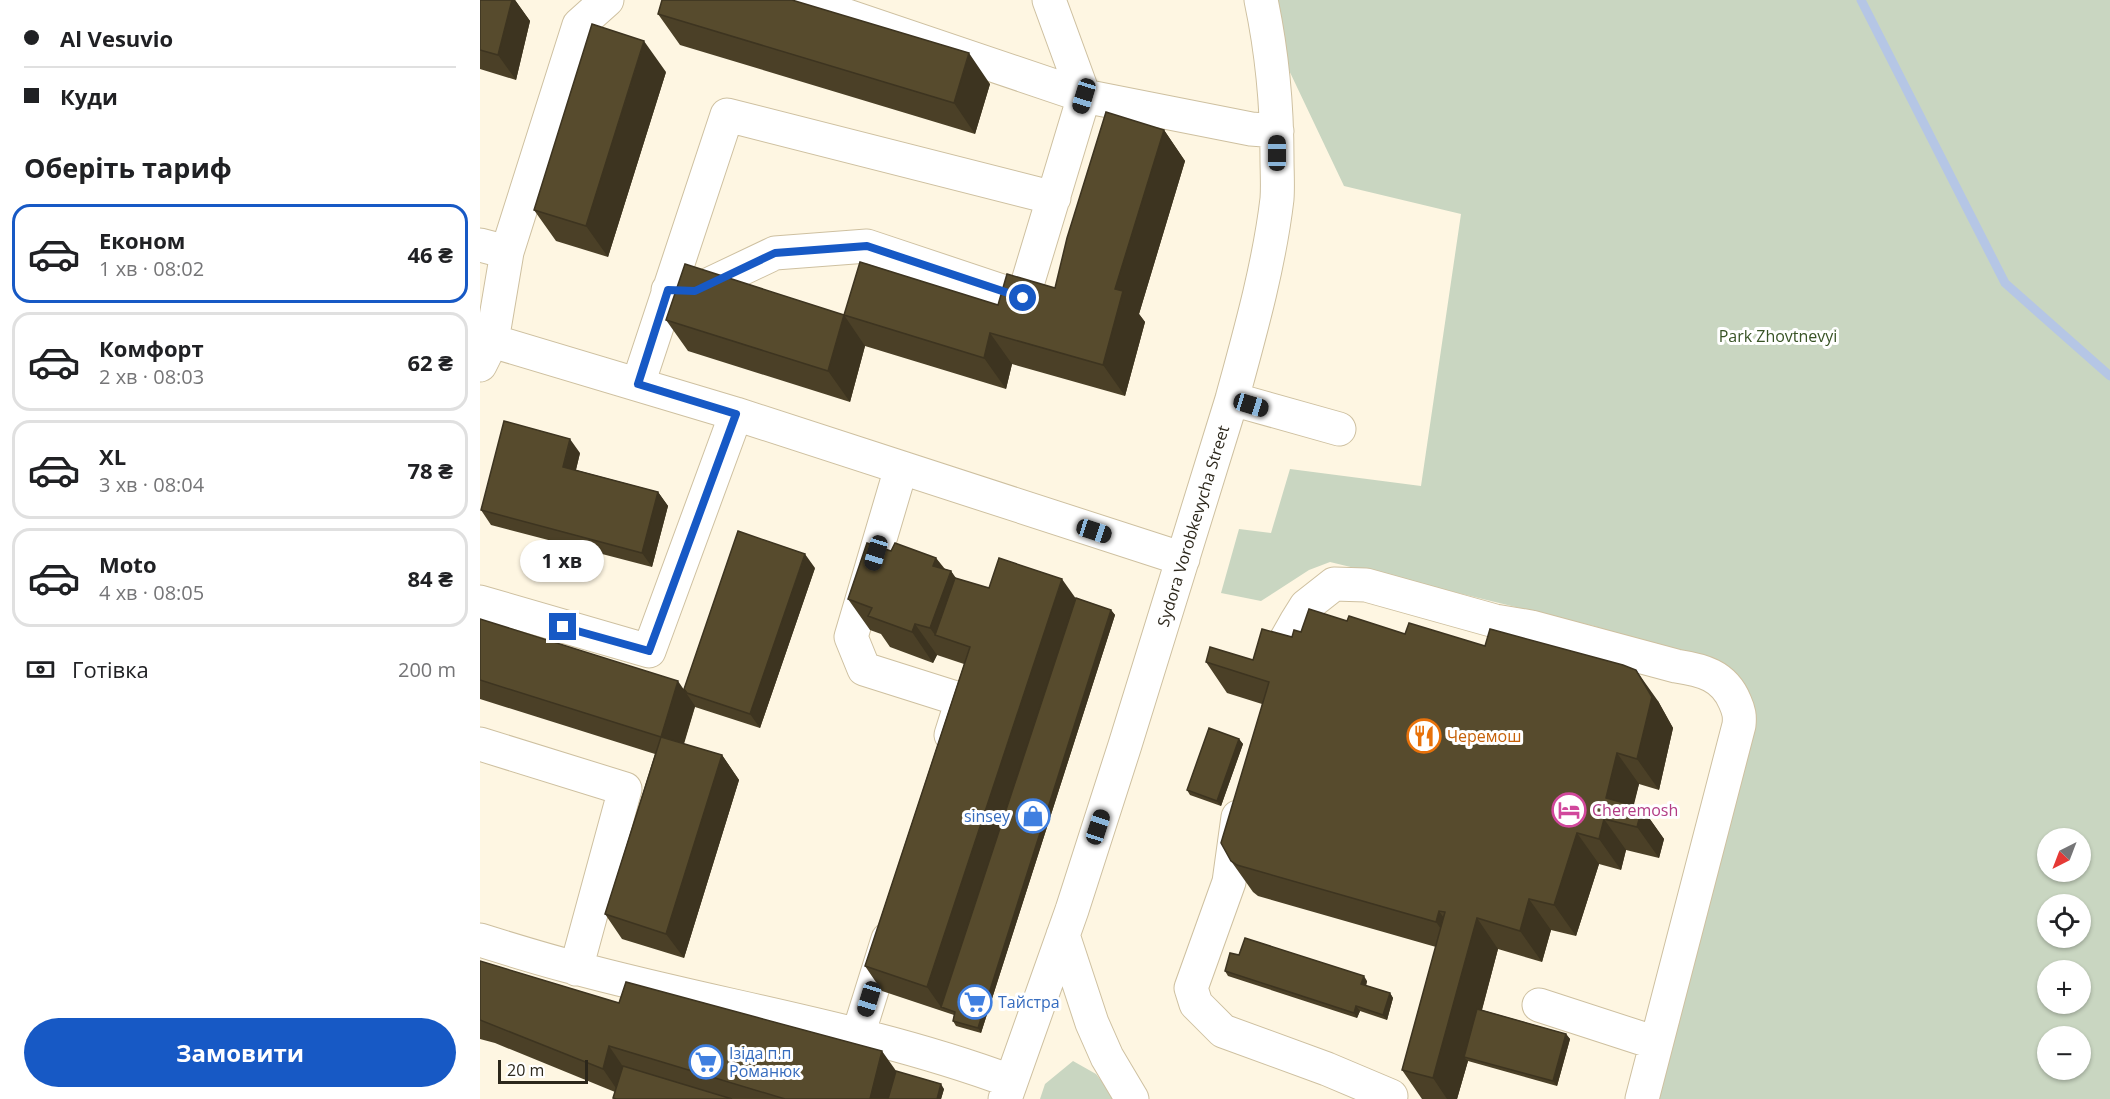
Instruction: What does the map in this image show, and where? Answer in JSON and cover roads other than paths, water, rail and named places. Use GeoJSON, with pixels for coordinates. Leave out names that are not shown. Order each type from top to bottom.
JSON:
{"type":"FeatureCollection","features":[{"type":"Feature","properties":{"kind":"street"},"geometry":{"type":"LineString","coordinates":[[607,0],[579,25],[493,249],[486,353],[638,384],[1183,559]]}},
{"type":"Feature","properties":{"kind":"street"},"geometry":{"type":"LineString","coordinates":[[800,0],[1084,96],[1251,129],[1277,131]]}},
{"type":"Feature","properties":{"kind":"street"},"geometry":{"type":"LineString","coordinates":[[668,290],[695,291],[775,253],[867,246],[1023,298],[1084,96],[1048,0]]}},
{"type":"Feature","properties":{"kind":"street","name":"Sydora Vorobkevycha Street"},"geometry":{"type":"LineString","coordinates":[[1008,1090],[1063,935],[1122,756],[1247,346],[1270,242],[1277,197],[1277,131],[1271,46],[1261,0]]}},
{"type":"Feature","properties":{"kind":"street"},"geometry":{"type":"LineString","coordinates":[[638,384],[727,115],[1054,198]]}},
{"type":"Feature","properties":{"kind":"street"},"geometry":{"type":"LineString","coordinates":[[1232,399],[1339,429]]}},
{"type":"Feature","properties":{"kind":"street"},"geometry":{"type":"LineString","coordinates":[[490,613],[649,651],[736,414]]}},
{"type":"Feature","properties":{"kind":"street"},"geometry":{"type":"LineString","coordinates":[[901,468],[850,638],[864,669],[962,700],[942,766]]}},
{"type":"Feature","properties":{"kind":"street"},"geometry":{"type":"LineString","coordinates":[[1265,708],[1278,654],[1285,640],[1306,606],[1334,584],[1366,585],[1495,621],[1531,627],[1676,666],[1699,669],[1719,679],[1728,687],[1740,714],[1739,725],[1642,1099]]}},
{"type":"Feature","properties":{"kind":"street"},"geometry":{"type":"LineString","coordinates":[[480,744],[625,789],[576,969]]}},
{"type":"Feature","properties":{"kind":"street"},"geometry":{"type":"LineString","coordinates":[[1248,786],[1236,823],[1229,882],[1191,988],[1196,1004],[1223,1031],[1327,1069],[1389,1098]]}},
{"type":"Feature","properties":{"kind":"street"},"geometry":{"type":"LineString","coordinates":[[858,1035],[897,909]]}},
{"type":"Feature","properties":{"kind":"street"},"geometry":{"type":"LineString","coordinates":[[1063,935],[1092,1023],[1107,1057],[1132,1099]]}},
{"type":"Feature","properties":{"kind":"street"},"geometry":{"type":"LineString","coordinates":[[480,940],[576,969],[858,1035],[1008,1090]]}},
{"type":"Feature","properties":{"kind":"street"},"geometry":{"type":"LineString","coordinates":[[1539,1005],[1656,1043]]}},
{"type":"Feature","properties":{"kind":"waterway"},"geometry":{"type":"LineString","coordinates":[[1861,0],[2005,283],[2110,376]]}},
{"type":"Feature","properties":{"kind":"place","name":"Черемош"},"geometry":{"type":"Point","coordinates":[1424,736]}},
{"type":"Feature","properties":{"kind":"place","name":"Cheremosh"},"geometry":{"type":"Point","coordinates":[1569,810]}},
{"type":"Feature","properties":{"kind":"place","name":"sinsey"},"geometry":{"type":"Point","coordinates":[1033,816]}},
{"type":"Feature","properties":{"kind":"place","name":"Тайстра"},"geometry":{"type":"Point","coordinates":[975,1002]}},
{"type":"Feature","properties":{"kind":"place","name":"Ізіда п.п Романюк"},"geometry":{"type":"Point","coordinates":[706,1062]}},
{"type":"Feature","properties":{"kind":"park label","name":"Park Zhovtnevyi"},"geometry":{"type":"Point","coordinates":[1778,336]}}]}
